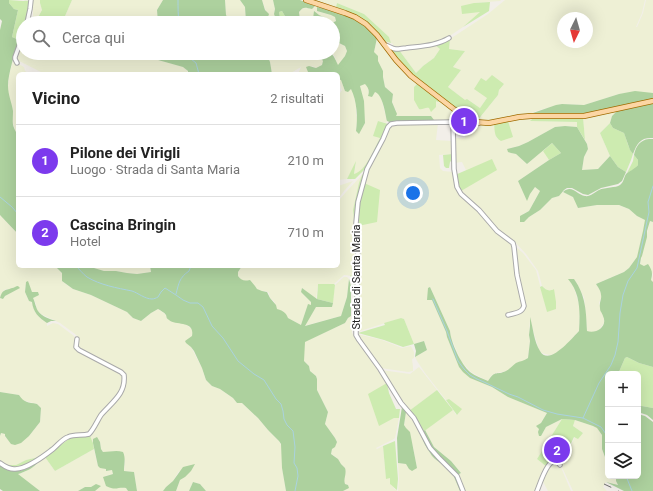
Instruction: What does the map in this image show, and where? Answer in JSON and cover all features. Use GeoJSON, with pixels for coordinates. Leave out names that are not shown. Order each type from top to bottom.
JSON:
{"type":"FeatureCollection","features":[{"type":"Feature","properties":{"kind":"main road"},"geometry":{"type":"LineString","coordinates":[[306,0],[355,17],[371,29],[400,65],[415,80],[465,116],[479,123],[489,123],[531,116],[582,116],[653,101]]}},
{"type":"Feature","properties":{"kind":"street"},"geometry":{"type":"LineString","coordinates":[[28,16],[31,0]]}},
{"type":"Feature","properties":{"kind":"street"},"geometry":{"type":"LineString","coordinates":[[385,45],[399,49],[434,44],[449,38]]}},
{"type":"Feature","properties":{"kind":"street"},"geometry":{"type":"LineString","coordinates":[[16,54],[15,59],[17,62]]}},
{"type":"Feature","properties":{"kind":"street"},"geometry":{"type":"LineString","coordinates":[[453,122],[454,170],[458,189],[465,198],[482,213],[496,230],[511,241],[514,246],[517,275],[524,306],[520,312],[508,315]]}},
{"type":"Feature","properties":{"kind":"street","name":"Strada di Santa Maria"},"geometry":{"type":"LineString","coordinates":[[463,491],[457,476],[431,449],[414,418],[401,403],[380,369],[358,339],[356,329],[358,248],[356,223],[366,169],[382,142],[387,128],[391,124],[453,122],[472,125],[479,123]]}},
{"type":"Feature","properties":{"kind":"street"},"geometry":{"type":"LineString","coordinates":[[0,462],[11,469],[23,468],[34,462],[68,437],[89,434],[101,416],[117,399],[124,383],[124,375],[79,350],[76,346],[77,338]]}},
{"type":"Feature","properties":{"kind":"street"},"geometry":{"type":"LineString","coordinates":[[537,491],[549,465],[555,461],[560,465]]}},
{"type":"Feature","properties":{"kind":"green space"},"geometry":{"type":"Polygon","coordinates":[[[0,0],[9,0],[9,3],[14,9],[18,10],[12,37],[16,39],[16,50],[8,81],[13,111],[13,126],[16,132],[16,232],[0,215],[0,30],[2,21],[0,19],[0,0]]]}},
{"type":"Feature","properties":{"kind":"green space"},"geometry":{"type":"Polygon","coordinates":[[[9,0],[30,0],[28,3],[30,7],[28,16],[17,16],[18,10],[14,9],[9,3],[9,0]]]}},
{"type":"Feature","properties":{"kind":"green space"},"geometry":{"type":"Polygon","coordinates":[[[33,0],[40,0],[42,10],[39,16],[33,16],[33,0]]]}},
{"type":"Feature","properties":{"kind":"green space"},"geometry":{"type":"Polygon","coordinates":[[[40,0],[72,0],[65,16],[39,16],[42,10],[40,0]]]}},
{"type":"Feature","properties":{"kind":"green space"},"geometry":{"type":"Polygon","coordinates":[[[72,0],[163,0],[157,10],[157,16],[65,16],[72,0]]]}},
{"type":"Feature","properties":{"kind":"green space"},"geometry":{"type":"Polygon","coordinates":[[[163,0],[225,0],[227,16],[157,16],[157,10],[163,0]]]}},
{"type":"Feature","properties":{"kind":"green space"},"geometry":{"type":"Polygon","coordinates":[[[225,0],[240,0],[245,7],[246,16],[226,15],[225,0]]]}},
{"type":"Feature","properties":{"kind":"green space"},"geometry":{"type":"Polygon","coordinates":[[[240,0],[262,0],[265,10],[269,14],[268,16],[246,16],[245,7],[240,0]]]}},
{"type":"Feature","properties":{"kind":"green space"},"geometry":{"type":"Polygon","coordinates":[[[262,0],[273,0],[275,16],[268,16],[262,0]]]}},
{"type":"Feature","properties":{"kind":"green space"},"geometry":{"type":"Polygon","coordinates":[[[273,0],[300,0],[315,6],[312,9],[302,9],[299,12],[300,16],[285,16],[282,11],[279,12],[280,16],[275,16],[273,0]]]}},
{"type":"Feature","properties":{"kind":"green space"},"geometry":{"type":"Polygon","coordinates":[[[313,0],[501,0],[474,3],[481,12],[463,27],[441,41],[416,47],[394,48],[389,37],[364,14],[337,3],[336,7],[313,0]]]}},
{"type":"Feature","properties":{"kind":"green space"},"geometry":{"type":"Polygon","coordinates":[[[505,0],[645,0],[637,27],[643,13],[646,0],[653,0],[653,93],[619,94],[584,105],[562,104],[530,114],[493,121],[477,121],[498,95],[499,90],[504,84],[481,79],[487,98],[480,108],[467,99],[466,101],[448,87],[461,70],[453,67],[465,51],[449,49],[450,39],[488,14],[505,0]]]}},
{"type":"Feature","properties":{"kind":"green space"},"geometry":{"type":"Polygon","coordinates":[[[490,2],[489,11],[463,27],[480,12],[462,14],[461,6],[490,2]]]}},
{"type":"Feature","properties":{"kind":"green space"},"geometry":{"type":"Polygon","coordinates":[[[337,3],[364,14],[389,37],[391,43],[384,41],[372,27],[361,18],[336,7],[337,3]]]}},
{"type":"Feature","properties":{"kind":"green space"},"geometry":{"type":"Polygon","coordinates":[[[315,6],[317,7],[317,11],[333,16],[320,16],[314,12],[314,16],[300,16],[299,12],[302,9],[312,9],[315,6]]]}},
{"type":"Feature","properties":{"kind":"green space"},"geometry":{"type":"Polygon","coordinates":[[[317,7],[333,10],[346,15],[362,25],[377,38],[374,52],[378,56],[378,61],[383,71],[385,87],[393,94],[392,102],[397,114],[396,116],[431,116],[434,120],[392,123],[387,121],[380,97],[375,92],[372,97],[368,96],[369,92],[365,84],[360,86],[364,101],[365,123],[359,134],[356,131],[357,121],[355,99],[351,89],[348,92],[345,91],[340,80],[340,72],[308,72],[306,67],[309,66],[316,68],[322,65],[322,60],[335,60],[338,65],[347,51],[345,46],[340,44],[340,16],[333,16],[317,11],[317,7]]]}},
{"type":"Feature","properties":{"kind":"green space"},"geometry":{"type":"Polygon","coordinates":[[[282,11],[285,16],[280,16],[279,12],[282,11]]]}},
{"type":"Feature","properties":{"kind":"green space"},"geometry":{"type":"Polygon","coordinates":[[[314,11],[321,16],[313,16],[314,11]]]}},
{"type":"Feature","properties":{"kind":"green space"},"geometry":{"type":"Polygon","coordinates":[[[16,19],[16,39],[12,37],[16,19]]]}},
{"type":"Feature","properties":{"kind":"green space"},"geometry":{"type":"Polygon","coordinates":[[[377,38],[402,70],[417,84],[417,104],[419,109],[425,107],[429,108],[436,100],[440,101],[470,123],[453,120],[434,120],[431,116],[396,117],[396,110],[392,101],[393,94],[385,87],[383,71],[374,52],[377,38]]]}},
{"type":"Feature","properties":{"kind":"green space"},"geometry":{"type":"Polygon","coordinates":[[[450,39],[449,49],[465,51],[453,67],[461,70],[448,87],[465,100],[467,99],[480,108],[487,98],[474,89],[481,78],[486,81],[492,75],[504,84],[499,90],[498,95],[477,121],[446,101],[417,79],[405,68],[388,46],[399,50],[416,73],[434,58],[440,49],[435,45],[450,39]]]}},
{"type":"Feature","properties":{"kind":"green space"},"geometry":{"type":"Polygon","coordinates":[[[340,44],[345,46],[347,51],[338,66],[336,60],[340,60],[340,44]]]}},
{"type":"Feature","properties":{"kind":"green space"},"geometry":{"type":"Polygon","coordinates":[[[435,45],[440,49],[434,58],[416,73],[399,50],[435,45]]]}},
{"type":"Feature","properties":{"kind":"green space"},"geometry":{"type":"Polygon","coordinates":[[[17,60],[158,60],[184,67],[188,72],[41,72],[17,60]]]}},
{"type":"Feature","properties":{"kind":"green space"},"geometry":{"type":"Polygon","coordinates":[[[158,60],[269,60],[272,72],[188,72],[183,67],[158,60]]]}},
{"type":"Feature","properties":{"kind":"green space"},"geometry":{"type":"Polygon","coordinates":[[[269,60],[323,61],[322,65],[316,68],[312,66],[308,72],[299,72],[301,67],[292,72],[272,72],[269,60]]]}},
{"type":"Feature","properties":{"kind":"green space"},"geometry":{"type":"Polygon","coordinates":[[[13,61],[24,67],[27,72],[16,72],[16,132],[12,120],[13,110],[8,94],[9,75],[13,61]]]}},
{"type":"Feature","properties":{"kind":"green space"},"geometry":{"type":"Polygon","coordinates":[[[340,80],[345,91],[351,89],[353,92],[356,105],[356,131],[359,133],[365,123],[360,86],[365,83],[368,87],[369,94],[372,97],[374,92],[378,93],[381,97],[387,121],[386,123],[378,121],[380,138],[366,165],[354,175],[356,163],[347,179],[340,180],[340,93],[342,90],[340,80]]]}},
{"type":"Feature","properties":{"kind":"green space"},"geometry":{"type":"Polygon","coordinates":[[[417,84],[440,101],[436,101],[436,107],[431,112],[429,108],[419,109],[414,100],[414,87],[417,84]]]}},
{"type":"Feature","properties":{"kind":"green space"},"geometry":{"type":"Polygon","coordinates":[[[635,91],[653,93],[653,100],[586,114],[530,114],[556,105],[584,105],[619,94],[635,91]]]}},
{"type":"Feature","properties":{"kind":"green space"},"geometry":{"type":"Polygon","coordinates":[[[653,103],[653,138],[642,140],[636,147],[633,154],[624,133],[613,128],[610,123],[612,116],[617,111],[653,103]]]}},
{"type":"Feature","properties":{"kind":"green space"},"geometry":{"type":"Polygon","coordinates":[[[617,111],[612,116],[610,123],[600,133],[610,156],[598,169],[582,170],[584,157],[588,149],[585,140],[583,117],[617,111]]]}},
{"type":"Feature","properties":{"kind":"green space"},"geometry":{"type":"Polygon","coordinates":[[[534,117],[530,120],[577,122],[577,127],[555,127],[528,142],[507,149],[511,153],[516,154],[527,164],[543,150],[549,160],[518,181],[527,200],[535,187],[540,191],[529,211],[523,214],[526,220],[540,210],[552,198],[559,196],[562,192],[572,196],[577,203],[578,208],[597,205],[619,205],[629,209],[637,216],[645,220],[645,224],[637,257],[629,268],[624,272],[596,284],[602,296],[599,303],[604,317],[604,323],[599,330],[592,333],[587,331],[584,297],[574,279],[569,280],[573,284],[580,308],[579,331],[555,354],[545,354],[539,350],[530,320],[528,358],[523,362],[517,363],[508,371],[496,373],[491,376],[488,381],[471,372],[461,361],[450,331],[430,287],[428,300],[432,300],[459,367],[470,378],[492,387],[508,397],[547,413],[539,429],[541,436],[546,427],[562,419],[537,459],[547,467],[536,491],[464,491],[457,475],[461,473],[451,461],[434,447],[425,430],[453,410],[456,415],[459,413],[449,399],[446,400],[425,373],[415,357],[427,350],[424,341],[414,344],[404,319],[401,318],[357,332],[358,226],[364,183],[366,174],[390,126],[394,124],[438,123],[436,140],[452,141],[452,154],[439,155],[440,168],[443,171],[453,172],[455,185],[478,211],[512,244],[523,310],[516,247],[523,253],[536,270],[547,312],[553,289],[551,291],[547,290],[542,286],[538,271],[526,254],[514,241],[500,232],[461,191],[492,160],[466,170],[462,162],[454,163],[454,138],[465,138],[467,127],[494,124],[498,139],[508,121],[534,117]]]}},
{"type":"Feature","properties":{"kind":"green space"},"geometry":{"type":"Polygon","coordinates":[[[534,117],[583,117],[585,140],[577,127],[577,122],[530,121],[534,117]]]}},
{"type":"Feature","properties":{"kind":"green space"},"geometry":{"type":"Polygon","coordinates":[[[378,121],[388,124],[382,138],[365,169],[355,179],[347,179],[356,161],[354,174],[362,169],[372,153],[380,138],[373,136],[378,121]]]}},
{"type":"Feature","properties":{"kind":"green space"},"geometry":{"type":"Polygon","coordinates":[[[508,121],[513,137],[501,141],[496,136],[494,124],[508,121]]]}},
{"type":"Feature","properties":{"kind":"green space"},"geometry":{"type":"Polygon","coordinates":[[[610,123],[613,128],[624,133],[633,154],[626,172],[618,167],[610,156],[600,133],[610,123]]]}},
{"type":"Feature","properties":{"kind":"green space"},"geometry":{"type":"Polygon","coordinates":[[[555,127],[577,127],[587,144],[588,149],[584,157],[582,170],[598,169],[610,156],[618,167],[626,172],[622,181],[618,184],[601,188],[588,195],[572,188],[567,188],[559,196],[552,198],[540,210],[524,222],[520,222],[520,216],[529,211],[540,191],[535,187],[527,201],[518,181],[561,153],[552,143],[527,164],[516,154],[508,152],[507,149],[528,142],[555,127]]]}},
{"type":"Feature","properties":{"kind":"green space"},"geometry":{"type":"Polygon","coordinates":[[[653,139],[653,222],[650,221],[640,264],[644,266],[648,264],[652,273],[653,367],[639,363],[627,357],[625,358],[619,371],[605,371],[605,457],[602,449],[602,435],[597,428],[575,420],[562,419],[546,427],[541,436],[539,436],[539,429],[536,426],[541,423],[547,413],[508,397],[492,387],[470,378],[463,372],[459,367],[432,300],[427,300],[428,288],[430,287],[450,331],[454,347],[463,364],[470,372],[488,381],[495,374],[506,371],[516,363],[528,358],[530,317],[536,343],[544,355],[549,356],[560,350],[579,331],[579,304],[575,291],[568,279],[574,279],[581,291],[586,310],[587,331],[591,332],[601,328],[604,320],[600,309],[601,294],[596,284],[624,272],[629,268],[637,257],[645,220],[637,216],[629,209],[619,205],[597,205],[578,208],[573,197],[563,192],[572,189],[582,195],[587,196],[601,189],[620,185],[626,174],[638,165],[638,160],[634,155],[637,146],[643,141],[653,139]]]}},
{"type":"Feature","properties":{"kind":"green space"},"geometry":{"type":"Polygon","coordinates":[[[552,143],[561,153],[549,160],[543,151],[552,143]]]}},
{"type":"Feature","properties":{"kind":"green space"},"geometry":{"type":"Polygon","coordinates":[[[452,154],[452,160],[449,168],[446,168],[444,166],[443,155],[452,154]]]}},
{"type":"Feature","properties":{"kind":"green space"},"geometry":{"type":"Polygon","coordinates":[[[634,155],[638,160],[638,165],[635,169],[627,173],[633,161],[634,155]]]}},
{"type":"Feature","properties":{"kind":"green space"},"geometry":{"type":"Polygon","coordinates":[[[492,159],[497,170],[461,191],[455,175],[492,159]]]}},
{"type":"Feature","properties":{"kind":"green space"},"geometry":{"type":"Polygon","coordinates":[[[364,173],[357,202],[355,333],[353,329],[354,289],[350,275],[352,276],[355,253],[352,237],[355,231],[353,210],[359,183],[364,173]]]}},
{"type":"Feature","properties":{"kind":"green space"},"geometry":{"type":"Polygon","coordinates":[[[362,175],[353,210],[355,231],[352,237],[355,253],[352,276],[344,275],[334,284],[318,284],[316,299],[302,288],[301,292],[311,302],[311,306],[308,305],[301,325],[288,318],[277,309],[274,301],[270,298],[269,293],[258,290],[252,283],[242,281],[238,276],[238,272],[241,268],[340,268],[340,199],[362,175]]]}},
{"type":"Feature","properties":{"kind":"green space"},"geometry":{"type":"Polygon","coordinates":[[[353,181],[340,196],[340,185],[353,181]]]}},
{"type":"Feature","properties":{"kind":"green space"},"geometry":{"type":"Polygon","coordinates":[[[364,183],[380,190],[377,222],[358,226],[359,203],[364,183]]]}},
{"type":"Feature","properties":{"kind":"green space"},"geometry":{"type":"Polygon","coordinates":[[[0,215],[16,232],[16,268],[57,268],[62,273],[62,281],[73,289],[91,295],[127,312],[133,318],[141,321],[158,309],[171,321],[185,324],[192,329],[191,347],[202,368],[206,380],[212,386],[220,389],[233,398],[237,403],[242,403],[279,441],[282,447],[282,468],[286,491],[206,491],[200,484],[193,482],[189,491],[176,491],[180,480],[185,477],[179,471],[173,481],[163,491],[137,491],[134,472],[124,471],[125,461],[118,451],[103,452],[100,442],[93,439],[93,443],[90,436],[102,415],[89,433],[76,434],[39,457],[26,460],[16,465],[6,465],[0,460],[1,433],[5,434],[5,437],[9,440],[29,436],[40,422],[41,408],[37,404],[22,400],[19,395],[0,392],[0,298],[3,299],[10,293],[13,287],[11,289],[4,290],[0,297],[0,215]],[[26,282],[25,292],[29,301],[32,302],[35,312],[47,323],[47,326],[53,323],[58,324],[74,336],[75,346],[80,349],[78,347],[79,338],[75,334],[60,323],[41,314],[37,310],[33,298],[38,292],[32,292],[26,282]],[[123,375],[123,382],[119,393],[104,413],[119,397],[125,376],[123,375]]]}},
{"type":"Feature","properties":{"kind":"green space"},"geometry":{"type":"Polygon","coordinates":[[[650,221],[653,222],[653,274],[644,266],[640,265],[650,221]]]}},
{"type":"Feature","properties":{"kind":"green space"},"geometry":{"type":"Polygon","coordinates":[[[57,268],[94,268],[104,271],[137,274],[151,272],[150,268],[241,268],[238,272],[239,278],[243,280],[250,280],[257,289],[267,292],[277,309],[284,312],[288,318],[301,325],[308,304],[311,305],[311,302],[301,292],[302,288],[317,299],[333,303],[332,307],[316,307],[305,326],[341,316],[347,297],[349,279],[351,286],[351,316],[345,323],[305,342],[304,361],[309,366],[310,371],[316,376],[317,390],[328,412],[325,424],[337,442],[335,447],[332,449],[331,454],[338,459],[345,468],[345,484],[348,485],[349,488],[343,491],[286,491],[282,468],[281,444],[258,418],[242,403],[237,403],[233,398],[220,389],[212,386],[206,380],[194,351],[185,341],[192,336],[191,328],[188,325],[172,322],[158,309],[141,321],[133,318],[127,312],[91,295],[73,289],[62,281],[62,273],[57,268]]]}},
{"type":"Feature","properties":{"kind":"green space"},"geometry":{"type":"Polygon","coordinates":[[[94,268],[150,268],[151,272],[137,274],[104,271],[94,268]]]}},
{"type":"Feature","properties":{"kind":"green space"},"geometry":{"type":"Polygon","coordinates":[[[344,277],[349,279],[347,297],[341,316],[304,326],[316,307],[332,307],[335,285],[344,277]]]}},
{"type":"Feature","properties":{"kind":"green space"},"geometry":{"type":"Polygon","coordinates":[[[28,281],[32,292],[38,292],[39,295],[33,298],[38,311],[49,319],[56,321],[47,323],[37,314],[32,302],[29,301],[25,292],[26,282],[28,281]]]}},
{"type":"Feature","properties":{"kind":"green space"},"geometry":{"type":"Polygon","coordinates":[[[318,284],[335,285],[333,303],[317,299],[318,284]]]}},
{"type":"Feature","properties":{"kind":"green space"},"geometry":{"type":"Polygon","coordinates":[[[18,286],[20,288],[5,296],[3,299],[0,298],[4,291],[18,286]]]}},
{"type":"Feature","properties":{"kind":"green space"},"geometry":{"type":"Polygon","coordinates":[[[542,286],[548,290],[554,289],[556,309],[547,312],[540,287],[542,286]]]}},
{"type":"Feature","properties":{"kind":"green space"},"geometry":{"type":"Polygon","coordinates":[[[351,316],[352,333],[387,383],[379,425],[394,418],[399,418],[395,438],[376,448],[377,449],[383,446],[386,478],[390,478],[394,489],[397,491],[343,491],[347,489],[348,485],[344,482],[345,468],[336,457],[331,454],[332,449],[337,442],[325,424],[328,412],[317,390],[316,376],[310,371],[309,366],[304,361],[304,342],[345,323],[351,316]]]}},
{"type":"Feature","properties":{"kind":"green space"},"geometry":{"type":"Polygon","coordinates":[[[401,318],[404,319],[414,344],[403,347],[358,333],[385,325],[384,323],[401,318]]]}},
{"type":"Feature","properties":{"kind":"green space"},"geometry":{"type":"Polygon","coordinates":[[[357,334],[382,340],[402,348],[411,346],[414,352],[414,358],[412,359],[413,371],[408,372],[381,368],[357,334]]]}},
{"type":"Feature","properties":{"kind":"green space"},"geometry":{"type":"Polygon","coordinates":[[[424,341],[427,350],[415,357],[416,351],[414,344],[424,341]]]}},
{"type":"Feature","properties":{"kind":"green space"},"geometry":{"type":"Polygon","coordinates":[[[627,357],[639,363],[653,367],[653,408],[641,406],[641,371],[619,371],[625,358],[627,357]]]}},
{"type":"Feature","properties":{"kind":"green space"},"geometry":{"type":"Polygon","coordinates":[[[419,367],[437,390],[409,411],[403,405],[381,370],[410,374],[419,367]]]}},
{"type":"Feature","properties":{"kind":"green space"},"geometry":{"type":"Polygon","coordinates":[[[387,383],[389,393],[396,409],[400,409],[399,418],[394,418],[379,426],[368,394],[387,383]]]}},
{"type":"Feature","properties":{"kind":"green space"},"geometry":{"type":"Polygon","coordinates":[[[437,390],[453,410],[423,432],[409,411],[437,390]]]}},
{"type":"Feature","properties":{"kind":"green space"},"geometry":{"type":"Polygon","coordinates":[[[0,392],[19,395],[25,401],[37,404],[41,408],[40,422],[29,436],[21,443],[15,445],[11,444],[5,434],[1,433],[0,436],[0,392]]]}},
{"type":"Feature","properties":{"kind":"green space"},"geometry":{"type":"Polygon","coordinates":[[[449,399],[462,409],[457,415],[446,400],[449,399]]]}},
{"type":"Feature","properties":{"kind":"green space"},"geometry":{"type":"Polygon","coordinates":[[[641,406],[653,408],[653,420],[647,415],[641,413],[641,406]]]}},
{"type":"Feature","properties":{"kind":"green space"},"geometry":{"type":"Polygon","coordinates":[[[402,407],[410,413],[426,442],[457,477],[462,491],[460,491],[454,477],[455,476],[432,456],[414,421],[406,412],[404,425],[410,432],[417,468],[412,471],[406,464],[398,463],[397,438],[402,407]]]}},
{"type":"Feature","properties":{"kind":"green space"},"geometry":{"type":"Polygon","coordinates":[[[406,412],[414,421],[432,456],[446,467],[455,477],[460,491],[398,491],[398,463],[417,468],[413,447],[404,425],[406,412]]]}},
{"type":"Feature","properties":{"kind":"green space"},"geometry":{"type":"Polygon","coordinates":[[[641,415],[645,416],[653,422],[653,491],[624,491],[606,482],[618,485],[616,479],[641,479],[641,415]]]}},
{"type":"Feature","properties":{"kind":"green space"},"geometry":{"type":"Polygon","coordinates":[[[562,419],[575,420],[573,426],[583,433],[578,439],[574,437],[561,465],[557,460],[547,467],[537,459],[562,419]]]}},
{"type":"Feature","properties":{"kind":"green space"},"geometry":{"type":"Polygon","coordinates":[[[575,420],[597,428],[602,435],[602,449],[605,457],[605,479],[616,479],[618,485],[606,482],[603,487],[607,491],[573,491],[561,465],[575,437],[583,433],[573,426],[575,420]]]}},
{"type":"Feature","properties":{"kind":"green space"},"geometry":{"type":"Polygon","coordinates":[[[425,430],[434,447],[451,461],[461,473],[457,475],[431,447],[423,432],[425,430]]]}},
{"type":"Feature","properties":{"kind":"green space"},"geometry":{"type":"Polygon","coordinates":[[[77,436],[90,436],[94,449],[55,471],[45,457],[70,438],[77,436]]]}},
{"type":"Feature","properties":{"kind":"green space"},"geometry":{"type":"Polygon","coordinates":[[[97,437],[103,452],[123,452],[125,459],[124,471],[134,472],[137,491],[128,491],[126,488],[114,489],[106,486],[103,477],[113,474],[112,470],[106,471],[106,469],[98,466],[93,443],[93,439],[97,437]]]}},
{"type":"Feature","properties":{"kind":"green space"},"geometry":{"type":"Polygon","coordinates":[[[395,441],[398,479],[397,490],[390,484],[390,478],[386,479],[383,446],[395,441]]]}},
{"type":"Feature","properties":{"kind":"green space"},"geometry":{"type":"Polygon","coordinates":[[[50,447],[53,448],[37,459],[24,466],[12,467],[6,465],[16,465],[26,460],[39,457],[50,447]]]}},
{"type":"Feature","properties":{"kind":"green space"},"geometry":{"type":"Polygon","coordinates":[[[94,449],[98,466],[106,469],[106,471],[112,470],[113,474],[105,476],[121,487],[126,488],[128,491],[95,491],[100,486],[96,485],[85,487],[78,491],[40,491],[17,474],[33,467],[45,457],[55,471],[94,449]]]}},
{"type":"Feature","properties":{"kind":"green space"},"geometry":{"type":"Polygon","coordinates":[[[39,461],[35,466],[18,474],[40,491],[3,491],[0,489],[0,464],[10,470],[19,471],[26,469],[39,461]]]}},
{"type":"Feature","properties":{"kind":"green space"},"geometry":{"type":"Polygon","coordinates":[[[554,462],[560,465],[571,491],[548,491],[542,480],[549,467],[554,462]]]}},
{"type":"Feature","properties":{"kind":"green space"},"geometry":{"type":"Polygon","coordinates":[[[195,464],[191,471],[180,480],[176,491],[163,491],[173,481],[183,467],[195,464]]]}},
{"type":"Feature","properties":{"kind":"green space"},"geometry":{"type":"Polygon","coordinates":[[[193,482],[200,484],[206,491],[189,491],[193,482]]]}},
{"type":"Feature","properties":{"kind":"green space"},"geometry":{"type":"Polygon","coordinates":[[[96,484],[101,486],[95,491],[78,491],[85,487],[91,487],[96,484]]]}},
{"type":"Feature","properties":{"kind":"waterway"},"geometry":{"type":"LineString","coordinates":[[178,0],[178,16]]}},
{"type":"Feature","properties":{"kind":"waterway"},"geometry":{"type":"LineString","coordinates":[[192,60],[196,63],[198,72]]}},
{"type":"Feature","properties":{"kind":"waterway"},"geometry":{"type":"LineString","coordinates":[[583,418],[599,383],[611,365],[615,355],[618,342],[623,295],[628,281],[637,268],[649,212],[648,202],[653,186]]}},
{"type":"Feature","properties":{"kind":"waterway"},"geometry":{"type":"LineString","coordinates":[[0,197],[16,212]]}},
{"type":"Feature","properties":{"kind":"waterway"},"geometry":{"type":"LineString","coordinates":[[78,268],[92,280],[132,291],[149,299],[158,297],[165,288],[183,300],[190,303],[198,303],[203,307],[212,326],[223,338],[238,361],[264,380],[281,404],[284,419],[293,431],[295,447],[294,463],[297,468],[298,476],[295,491]]}},
{"type":"Feature","properties":{"kind":"waterway"},"geometry":{"type":"LineString","coordinates":[[176,294],[180,281],[190,268]]}},
{"type":"Feature","properties":{"kind":"waterway"},"geometry":{"type":"LineString","coordinates":[[433,299],[458,361],[470,375],[543,410],[583,418],[601,427],[605,433]]}},
{"type":"Feature","properties":{"kind":"waterway"},"geometry":{"type":"LineString","coordinates":[[627,479],[632,491]]}},
{"type":"Feature","properties":{"kind":"railway"},"geometry":{"type":"LineString","coordinates":[[604,484],[619,491]]}},
{"type":"Feature","properties":{"kind":"place","name":"Pilone dei Virigli"},"geometry":{"type":"Point","coordinates":[464,121]}},
{"type":"Feature","properties":{"kind":"place","name":"Cascina Bringin"},"geometry":{"type":"Point","coordinates":[557,450]}}]}
